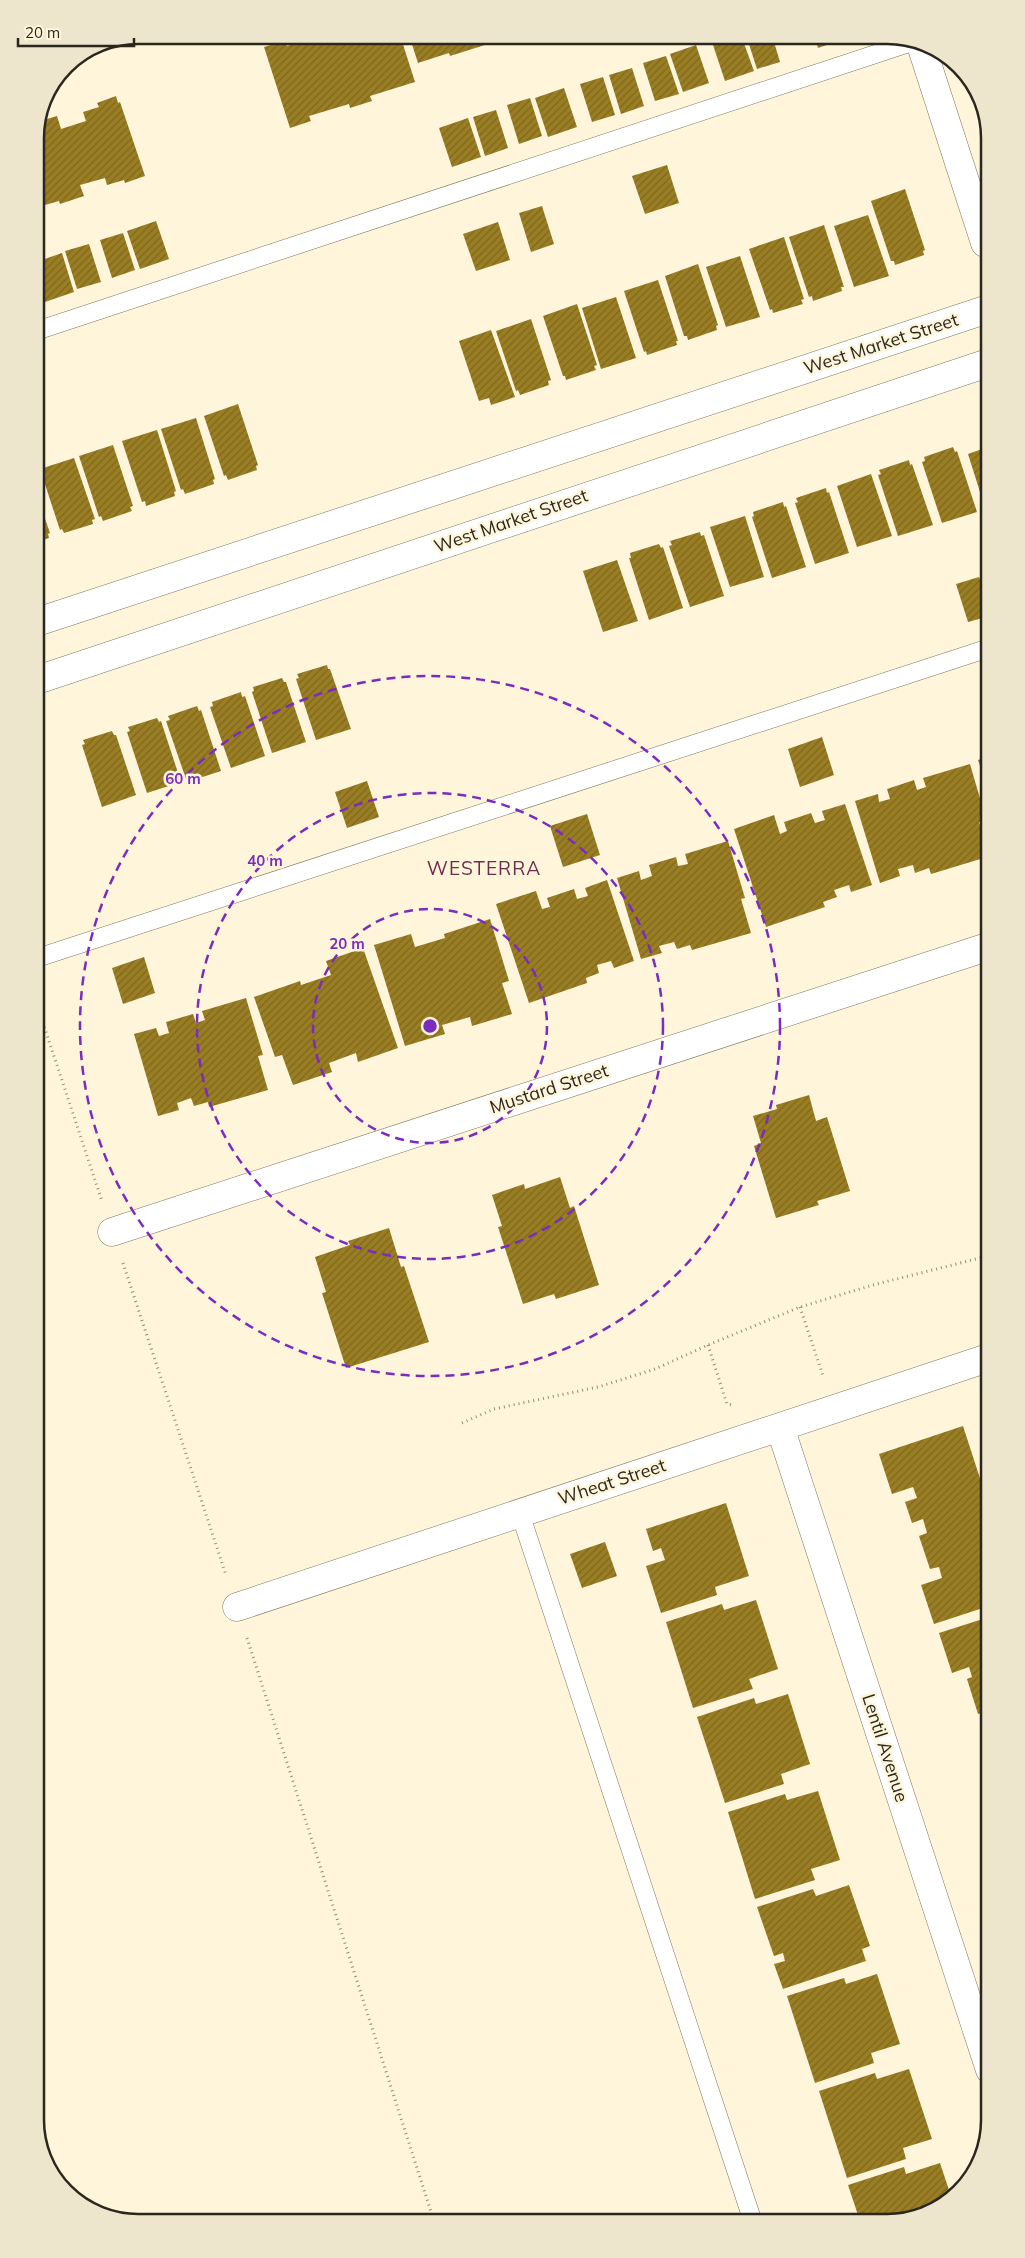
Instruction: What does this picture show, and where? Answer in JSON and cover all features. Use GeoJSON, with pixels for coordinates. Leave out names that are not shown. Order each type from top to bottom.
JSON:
{"type":"FeatureCollection","features":[{"type":"Feature","properties":{"kind":"street"},"geometry":{"type":"LineString","coordinates":[[923,51],[981,230]]}},
{"type":"Feature","properties":{"kind":"street","name":"West Market Street"},"geometry":{"type":"LineString","coordinates":[[44,619],[981,311]]}},
{"type":"Feature","properties":{"kind":"street","name":"West Market Street"},"geometry":{"type":"LineString","coordinates":[[44,678],[981,365]]}},
{"type":"Feature","properties":{"kind":"street","name":"Mustard Street"},"geometry":{"type":"LineString","coordinates":[[112,1232],[981,948]]}},
{"type":"Feature","properties":{"kind":"street","name":"Wheat Street"},"geometry":{"type":"LineString","coordinates":[[237,1607],[981,1360]]}},
{"type":"Feature","properties":{"kind":"street","name":"Lentil Avenue"},"geometry":{"type":"LineString","coordinates":[[780,1426],[981,2042]]}},
{"type":"Feature","properties":{"kind":"lane"},"geometry":{"type":"LineString","coordinates":[[44,328],[902,45]]}},
{"type":"Feature","properties":{"kind":"lane"},"geometry":{"type":"LineString","coordinates":[[44,956],[981,651]]}},
{"type":"Feature","properties":{"kind":"lane"},"geometry":{"type":"LineString","coordinates":[[520,1513],[750,2214]]}},
{"type":"Feature","properties":{"kind":"path"},"geometry":{"type":"LineString","coordinates":[[462,1423],[494,1409],[598,1387],[656,1369],[800,1307],[873,1285],[981,1258]]}},
{"type":"Feature","properties":{"kind":"path"},"geometry":{"type":"LineString","coordinates":[[800,1307],[824,1376],[817,1383]]}},
{"type":"Feature","properties":{"kind":"path"},"geometry":{"type":"LineString","coordinates":[[708,1345],[727,1404],[780,1426]]}},
{"type":"Feature","properties":{"kind":"building"},"geometry":{"type":"Polygon","coordinates":[[[274,44],[286,44],[287,46],[293,44],[403,44],[415,82],[370,96],[372,101],[350,108],[349,104],[309,116],[311,121],[290,128],[264,47],[274,44]]]}},
{"type":"Feature","properties":{"kind":"building"},"geometry":{"type":"Polygon","coordinates":[[[412,44],[488,44],[450,56],[449,53],[418,63],[412,44]]]}},
{"type":"Feature","properties":{"kind":"building"},"geometry":{"type":"Polygon","coordinates":[[[713,44],[744,44],[754,71],[725,81],[713,44]]]}},
{"type":"Feature","properties":{"kind":"building"},"geometry":{"type":"Polygon","coordinates":[[[749,44],[775,44],[780,62],[757,69],[749,44]]]}},
{"type":"Feature","properties":{"kind":"building"},"geometry":{"type":"Polygon","coordinates":[[[817,44],[830,44],[818,48],[817,44]]]}},
{"type":"Feature","properties":{"kind":"building"},"geometry":{"type":"Polygon","coordinates":[[[696,45],[709,83],[683,92],[670,54],[696,45]]]}},
{"type":"Feature","properties":{"kind":"building"},"geometry":{"type":"Polygon","coordinates":[[[666,56],[679,94],[655,101],[643,63],[666,56]]]}},
{"type":"Feature","properties":{"kind":"building"},"geometry":{"type":"Polygon","coordinates":[[[632,68],[644,106],[621,114],[609,75],[632,68]]]}},
{"type":"Feature","properties":{"kind":"building"},"geometry":{"type":"Polygon","coordinates":[[[603,77],[615,115],[592,122],[580,84],[603,77]]]}},
{"type":"Feature","properties":{"kind":"building"},"geometry":{"type":"Polygon","coordinates":[[[564,88],[577,127],[548,137],[535,98],[564,88]]]}},
{"type":"Feature","properties":{"kind":"building"},"geometry":{"type":"Polygon","coordinates":[[[116,96],[118,103],[120,102],[145,176],[125,183],[124,180],[107,185],[105,178],[80,185],[84,196],[60,204],[59,201],[45,205],[44,131],[46,119],[57,116],[61,129],[86,121],[83,112],[99,107],[97,103],[116,96]]]}},
{"type":"Feature","properties":{"kind":"building"},"geometry":{"type":"Polygon","coordinates":[[[530,98],[542,136],[519,144],[507,105],[530,98]]]}},
{"type":"Feature","properties":{"kind":"building"},"geometry":{"type":"Polygon","coordinates":[[[496,110],[508,148],[485,156],[473,117],[496,110]]]}},
{"type":"Feature","properties":{"kind":"building"},"geometry":{"type":"Polygon","coordinates":[[[468,118],[481,157],[452,167],[439,128],[468,118]]]}},
{"type":"Feature","properties":{"kind":"building"},"geometry":{"type":"Polygon","coordinates":[[[667,165],[679,203],[645,214],[632,176],[667,165]]]}},
{"type":"Feature","properties":{"kind":"building"},"geometry":{"type":"Polygon","coordinates":[[[905,189],[925,250],[923,251],[924,255],[895,265],[894,261],[891,261],[871,201],[905,189]]]}},
{"type":"Feature","properties":{"kind":"building"},"geometry":{"type":"Polygon","coordinates":[[[542,206],[554,244],[531,252],[519,213],[542,206]]]}},
{"type":"Feature","properties":{"kind":"building"},"geometry":{"type":"Polygon","coordinates":[[[868,215],[889,276],[854,287],[834,226],[868,215]]]}},
{"type":"Feature","properties":{"kind":"building"},"geometry":{"type":"Polygon","coordinates":[[[156,221],[169,259],[140,269],[127,231],[156,221]]]}},
{"type":"Feature","properties":{"kind":"building"},"geometry":{"type":"Polygon","coordinates":[[[498,222],[510,260],[476,271],[463,234],[498,222]]]}},
{"type":"Feature","properties":{"kind":"building"},"geometry":{"type":"Polygon","coordinates":[[[824,225],[844,287],[841,287],[842,291],[813,301],[812,296],[809,297],[789,237],[824,225]]]}},
{"type":"Feature","properties":{"kind":"building"},"geometry":{"type":"Polygon","coordinates":[[[123,233],[135,270],[112,278],[100,240],[123,233]]]}},
{"type":"Feature","properties":{"kind":"building"},"geometry":{"type":"Polygon","coordinates":[[[784,237],[804,299],[801,300],[803,304],[773,313],[772,309],[770,310],[749,249],[784,237]]]}},
{"type":"Feature","properties":{"kind":"building"},"geometry":{"type":"Polygon","coordinates":[[[89,244],[101,282],[77,289],[65,251],[89,244]]]}},
{"type":"Feature","properties":{"kind":"building"},"geometry":{"type":"Polygon","coordinates":[[[62,253],[74,292],[45,302],[44,259],[62,253]]]}},
{"type":"Feature","properties":{"kind":"building"},"geometry":{"type":"Polygon","coordinates":[[[740,256],[760,317],[726,327],[706,267],[740,256]]]}},
{"type":"Feature","properties":{"kind":"building"},"geometry":{"type":"Polygon","coordinates":[[[698,264],[718,325],[716,326],[717,330],[688,340],[687,336],[684,336],[665,276],[698,264]]]}},
{"type":"Feature","properties":{"kind":"building"},"geometry":{"type":"Polygon","coordinates":[[[658,280],[678,341],[676,341],[677,345],[647,355],[646,351],[644,352],[624,291],[658,280]]]}},
{"type":"Feature","properties":{"kind":"building"},"geometry":{"type":"Polygon","coordinates":[[[616,297],[636,358],[601,369],[582,308],[616,297]]]}},
{"type":"Feature","properties":{"kind":"building"},"geometry":{"type":"Polygon","coordinates":[[[577,304],[597,365],[594,366],[596,370],[566,380],[543,316],[577,304]]]}},
{"type":"Feature","properties":{"kind":"building"},"geometry":{"type":"Polygon","coordinates":[[[531,319],[551,380],[548,381],[549,385],[520,395],[518,390],[516,391],[496,331],[531,319]]]}},
{"type":"Feature","properties":{"kind":"building"},"geometry":{"type":"Polygon","coordinates":[[[491,330],[515,397],[491,405],[489,398],[479,401],[459,341],[491,330]]]}},
{"type":"Feature","properties":{"kind":"building"},"geometry":{"type":"Polygon","coordinates":[[[238,404],[258,465],[256,466],[257,470],[228,480],[226,475],[224,476],[204,416],[238,404]]]}},
{"type":"Feature","properties":{"kind":"building"},"geometry":{"type":"Polygon","coordinates":[[[196,418],[215,479],[213,480],[214,484],[185,494],[183,489],[181,490],[161,429],[196,418]]]}},
{"type":"Feature","properties":{"kind":"building"},"geometry":{"type":"Polygon","coordinates":[[[157,430],[176,491],[174,492],[175,496],[146,506],[145,501],[142,502],[122,441],[157,430]]]}},
{"type":"Feature","properties":{"kind":"building"},"geometry":{"type":"Polygon","coordinates":[[[113,445],[133,506],[130,507],[132,511],[103,521],[101,516],[99,517],[79,456],[113,445]]]}},
{"type":"Feature","properties":{"kind":"building"},"geometry":{"type":"Polygon","coordinates":[[[953,447],[955,452],[957,451],[977,512],[942,523],[922,462],[925,461],[924,457],[953,447]]]}},
{"type":"Feature","properties":{"kind":"building"},"geometry":{"type":"Polygon","coordinates":[[[981,449],[981,495],[968,454],[981,449]]]}},
{"type":"Feature","properties":{"kind":"building"},"geometry":{"type":"Polygon","coordinates":[[[74,458],[95,519],[92,520],[93,524],[64,533],[62,529],[60,530],[44,481],[44,468],[74,458]]]}},
{"type":"Feature","properties":{"kind":"building"},"geometry":{"type":"Polygon","coordinates":[[[909,460],[933,525],[898,536],[878,475],[881,474],[879,470],[909,460]]]}},
{"type":"Feature","properties":{"kind":"building"},"geometry":{"type":"Polygon","coordinates":[[[871,474],[892,536],[857,547],[837,486],[871,474]]]}},
{"type":"Feature","properties":{"kind":"building"},"geometry":{"type":"Polygon","coordinates":[[[826,488],[849,553],[815,564],[795,503],[798,502],[796,498],[826,488]]]}},
{"type":"Feature","properties":{"kind":"building"},"geometry":{"type":"Polygon","coordinates":[[[783,502],[806,567],[772,578],[752,517],[754,516],[753,512],[783,502]]]}},
{"type":"Feature","properties":{"kind":"building"},"geometry":{"type":"Polygon","coordinates":[[[44,516],[50,533],[48,534],[49,538],[44,540],[44,516]]]}},
{"type":"Feature","properties":{"kind":"building"},"geometry":{"type":"Polygon","coordinates":[[[745,516],[764,577],[730,587],[710,527],[745,516]]]}},
{"type":"Feature","properties":{"kind":"building"},"geometry":{"type":"Polygon","coordinates":[[[700,532],[701,536],[704,535],[724,596],[690,607],[669,546],[672,545],[670,541],[700,532]]]}},
{"type":"Feature","properties":{"kind":"building"},"geometry":{"type":"Polygon","coordinates":[[[659,544],[661,548],[663,547],[683,608],[649,620],[629,558],[631,558],[630,553],[659,544]]]}},
{"type":"Feature","properties":{"kind":"building"},"geometry":{"type":"Polygon","coordinates":[[[617,560],[638,621],[603,632],[583,571],[617,560]]]}},
{"type":"Feature","properties":{"kind":"building"},"geometry":{"type":"Polygon","coordinates":[[[979,577],[981,583],[981,618],[968,622],[956,584],[979,577]]]}},
{"type":"Feature","properties":{"kind":"building"},"geometry":{"type":"Polygon","coordinates":[[[327,665],[351,729],[316,740],[296,679],[299,678],[297,674],[327,665]]]}},
{"type":"Feature","properties":{"kind":"building"},"geometry":{"type":"Polygon","coordinates":[[[282,678],[286,682],[306,742],[272,753],[252,692],[254,691],[253,687],[282,678]]]}},
{"type":"Feature","properties":{"kind":"building"},"geometry":{"type":"Polygon","coordinates":[[[241,692],[242,697],[245,696],[265,756],[231,768],[210,707],[213,706],[212,702],[241,692]]]}},
{"type":"Feature","properties":{"kind":"building"},"geometry":{"type":"Polygon","coordinates":[[[197,706],[199,711],[201,710],[221,771],[187,782],[166,721],[170,720],[168,716],[197,706]]]}},
{"type":"Feature","properties":{"kind":"building"},"geometry":{"type":"Polygon","coordinates":[[[157,718],[159,722],[161,721],[181,782],[147,793],[127,732],[130,731],[128,727],[157,718]]]}},
{"type":"Feature","properties":{"kind":"building"},"geometry":{"type":"Polygon","coordinates":[[[112,731],[116,735],[136,795],[102,807],[82,745],[85,744],[83,740],[112,731]]]}},
{"type":"Feature","properties":{"kind":"building"},"geometry":{"type":"Polygon","coordinates":[[[822,737],[834,775],[800,787],[788,749],[822,737]]]}},
{"type":"Feature","properties":{"kind":"building"},"geometry":{"type":"Polygon","coordinates":[[[970,764],[981,802],[981,821],[979,822],[981,828],[981,859],[931,874],[929,868],[915,873],[913,865],[898,869],[900,876],[880,883],[855,801],[878,794],[879,802],[890,799],[887,789],[914,780],[917,790],[926,787],[923,778],[970,764]]]}},
{"type":"Feature","properties":{"kind":"building"},"geometry":{"type":"Polygon","coordinates":[[[367,781],[379,817],[347,828],[335,792],[367,781]]]}},
{"type":"Feature","properties":{"kind":"building"},"geometry":{"type":"Polygon","coordinates":[[[845,804],[872,885],[851,892],[849,885],[834,890],[837,897],[823,902],[825,907],[766,927],[734,829],[774,815],[780,834],[787,831],[784,822],[811,813],[815,823],[825,820],[822,811],[845,804]]]}},
{"type":"Feature","properties":{"kind":"building"},"geometry":{"type":"Polygon","coordinates":[[[587,814],[600,855],[563,867],[550,826],[587,814]]]}},
{"type":"Feature","properties":{"kind":"building"},"geometry":{"type":"Polygon","coordinates":[[[728,841],[745,898],[741,899],[751,933],[692,950],[690,945],[677,949],[674,942],[659,946],[662,953],[641,959],[617,878],[639,871],[641,880],[652,876],[649,865],[676,857],[678,866],[688,864],[685,854],[728,841]]]}},
{"type":"Feature","properties":{"kind":"building"},"geometry":{"type":"Polygon","coordinates":[[[607,880],[634,961],[614,968],[611,961],[597,965],[599,973],[586,978],[587,983],[529,1003],[496,904],[536,891],[542,909],[550,907],[547,898],[574,889],[577,899],[588,896],[585,888],[607,880]]]}},
{"type":"Feature","properties":{"kind":"building"},"geometry":{"type":"Polygon","coordinates":[[[490,919],[509,981],[502,983],[512,1014],[472,1026],[470,1017],[442,1025],[445,1034],[405,1046],[374,945],[411,934],[415,947],[445,938],[444,934],[490,919]]]}},
{"type":"Feature","properties":{"kind":"building"},"geometry":{"type":"Polygon","coordinates":[[[363,948],[398,1048],[358,1062],[356,1053],[329,1063],[332,1072],[293,1085],[282,1055],[275,1057],[254,997],[300,981],[301,985],[331,975],[326,961],[363,948]]]}},
{"type":"Feature","properties":{"kind":"building"},"geometry":{"type":"Polygon","coordinates":[[[144,957],[155,993],[123,1004],[112,968],[144,957]]]}},
{"type":"Feature","properties":{"kind":"building"},"geometry":{"type":"Polygon","coordinates":[[[246,998],[263,1055],[258,1056],[268,1090],[209,1107],[208,1102],[194,1106],[191,1098],[177,1103],[179,1110],[158,1116],[134,1034],[156,1028],[159,1036],[169,1033],[166,1022],[193,1014],[196,1023],[205,1020],[202,1011],[246,998]]]}},
{"type":"Feature","properties":{"kind":"building"},"geometry":{"type":"Polygon","coordinates":[[[809,1095],[816,1121],[827,1117],[850,1191],[817,1201],[819,1205],[776,1218],[754,1146],[761,1143],[753,1116],[777,1109],[776,1105],[809,1095]]]}},
{"type":"Feature","properties":{"kind":"building"},"geometry":{"type":"Polygon","coordinates":[[[560,1177],[570,1208],[574,1206],[599,1285],[556,1299],[554,1294],[523,1304],[498,1227],[502,1226],[492,1195],[524,1184],[525,1189],[560,1177]]]}},
{"type":"Feature","properties":{"kind":"building"},"geometry":{"type":"Polygon","coordinates":[[[389,1228],[401,1267],[404,1266],[429,1342],[346,1368],[322,1293],[326,1292],[315,1257],[350,1245],[348,1241],[389,1228]]]}},
{"type":"Feature","properties":{"kind":"building"},"geometry":{"type":"Polygon","coordinates":[[[963,1426],[981,1481],[981,1609],[934,1624],[921,1585],[942,1578],[939,1567],[930,1569],[919,1536],[927,1533],[923,1519],[912,1523],[905,1502],[917,1498],[913,1487],[892,1494],[879,1454],[963,1426]]]}},
{"type":"Feature","properties":{"kind":"building"},"geometry":{"type":"Polygon","coordinates":[[[726,1503],[749,1576],[715,1587],[717,1595],[661,1613],[646,1566],[665,1560],[661,1548],[653,1551],[646,1529],[726,1503]]]}},
{"type":"Feature","properties":{"kind":"building"},"geometry":{"type":"Polygon","coordinates":[[[605,1542],[617,1576],[582,1588],[570,1554],[605,1542]]]}},
{"type":"Feature","properties":{"kind":"building"},"geometry":{"type":"Polygon","coordinates":[[[756,1600],[778,1669],[749,1679],[753,1689],[693,1708],[666,1622],[722,1604],[724,1610],[756,1600]]]}},
{"type":"Feature","properties":{"kind":"building"},"geometry":{"type":"Polygon","coordinates":[[[981,1620],[981,1713],[978,1714],[967,1679],[972,1677],[969,1667],[952,1673],[939,1633],[981,1620]]]}},
{"type":"Feature","properties":{"kind":"building"},"geometry":{"type":"Polygon","coordinates":[[[788,1694],[810,1764],[781,1774],[784,1784],[725,1803],[697,1717],[754,1698],[756,1704],[788,1694]]]}},
{"type":"Feature","properties":{"kind":"building"},"geometry":{"type":"Polygon","coordinates":[[[818,1791],[840,1860],[811,1869],[815,1880],[755,1899],[728,1812],[785,1794],[787,1800],[818,1791]]]}},
{"type":"Feature","properties":{"kind":"building"},"geometry":{"type":"Polygon","coordinates":[[[849,1885],[870,1946],[862,1949],[866,1961],[783,1989],[774,1964],[785,1961],[783,1953],[774,1956],[757,1907],[813,1889],[816,1896],[849,1885]]]}},
{"type":"Feature","properties":{"kind":"building"},"geometry":{"type":"Polygon","coordinates":[[[877,1974],[900,2044],[871,2053],[874,2063],[815,2083],[787,1996],[844,1978],[846,1984],[877,1974]]]}},
{"type":"Feature","properties":{"kind":"building"},"geometry":{"type":"Polygon","coordinates":[[[909,2069],[932,2139],[903,2148],[906,2159],[847,2178],[819,2091],[875,2073],[877,2079],[909,2069]]]}},
{"type":"Feature","properties":{"kind":"building"},"geometry":{"type":"Polygon","coordinates":[[[940,2163],[949,2191],[929,2205],[906,2212],[858,2214],[848,2185],[904,2167],[906,2174],[940,2163]]]}},
{"type":"Feature","properties":{"kind":"district","name":"WESTERRA"},"geometry":{"type":"Point","coordinates":[484,868]}}]}
